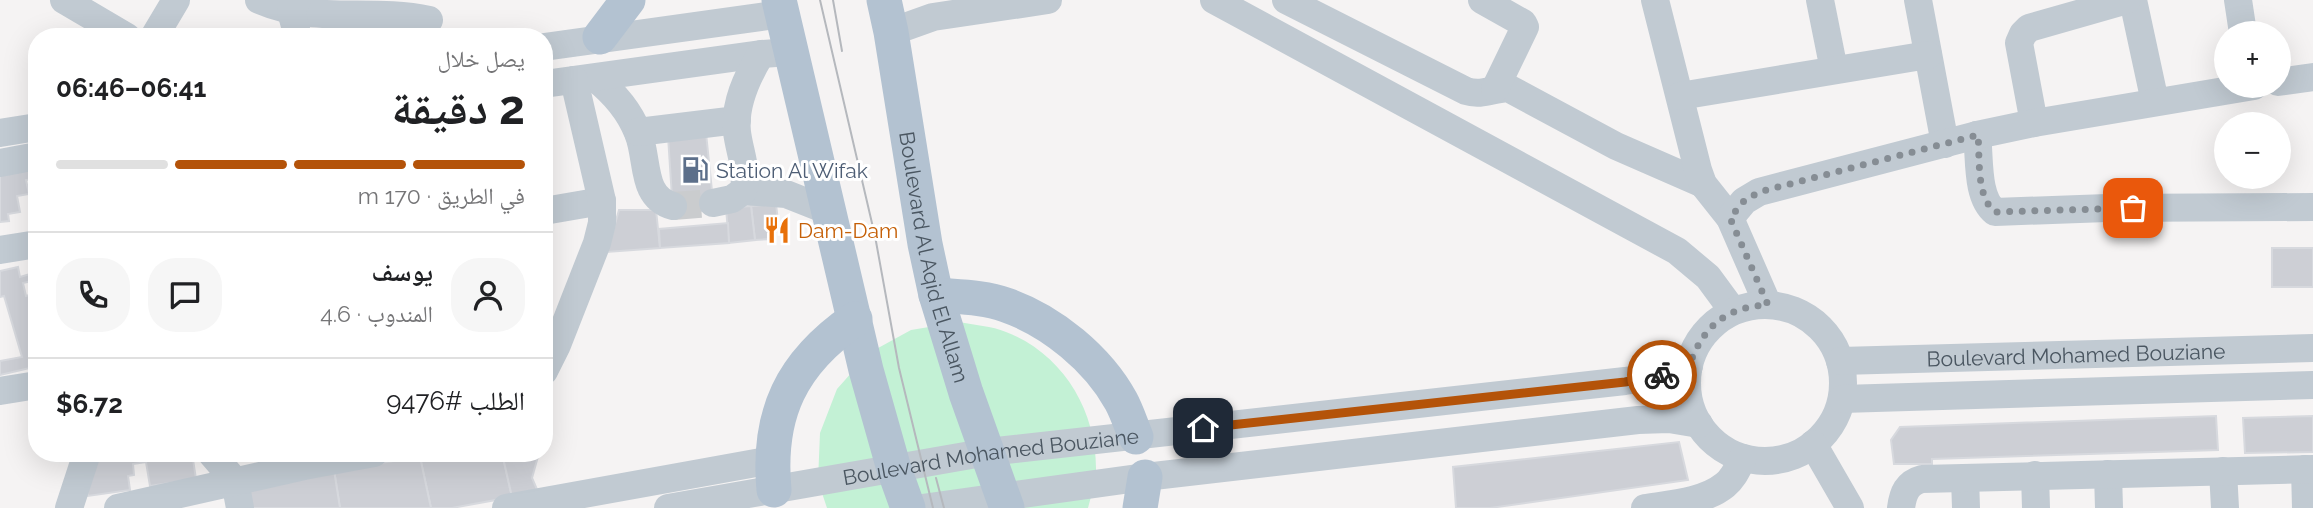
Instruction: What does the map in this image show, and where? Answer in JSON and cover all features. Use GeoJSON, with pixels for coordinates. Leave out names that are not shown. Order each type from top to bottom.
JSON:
{"type":"FeatureCollection","features":[{"type":"Feature","properties":{"kind":"main road"},"geometry":{"type":"LineString","coordinates":[[600,37],[628,0]]}},
{"type":"Feature","properties":{"kind":"main road"},"geometry":{"type":"LineString","coordinates":[[781,7],[776,53],[829,211],[879,420],[908,508]]}},
{"type":"Feature","properties":{"kind":"main road","name":"Boulevard Al Aqid El Allam"},"geometry":{"type":"LineString","coordinates":[[887,16],[936,295],[962,381],[1005,503]]}},
{"type":"Feature","properties":{"kind":"main road"},"geometry":{"type":"LineString","coordinates":[[936,295],[976,298],[1005,304],[1033,316],[1058,332],[1103,374],[1121,402],[1136,437]]}},
{"type":"Feature","properties":{"kind":"main road"},"geometry":{"type":"LineString","coordinates":[[773,475],[774,436],[789,390],[802,368],[835,333],[855,319]]}},
{"type":"Feature","properties":{"kind":"street"},"geometry":{"type":"LineString","coordinates":[[64,0],[112,28]]}},
{"type":"Feature","properties":{"kind":"street"},"geometry":{"type":"LineString","coordinates":[[159,28],[176,0]]}},
{"type":"Feature","properties":{"kind":"street"},"geometry":{"type":"LineString","coordinates":[[259,0],[295,16],[390,13],[431,19]]}},
{"type":"Feature","properties":{"kind":"street"},"geometry":{"type":"LineString","coordinates":[[887,16],[933,17],[954,6],[1045,0]]}},
{"type":"Feature","properties":{"kind":"street"},"geometry":{"type":"LineString","coordinates":[[1214,0],[1677,251],[1708,277],[1733,312]]}},
{"type":"Feature","properties":{"kind":"street"},"geometry":{"type":"LineString","coordinates":[[1286,0],[1466,91],[1481,94],[1508,88],[1616,146],[1703,184]]}},
{"type":"Feature","properties":{"kind":"street"},"geometry":{"type":"LineString","coordinates":[[1482,0],[1523,23],[1525,27],[1495,89]]}},
{"type":"Feature","properties":{"kind":"street"},"geometry":{"type":"LineString","coordinates":[[1655,0],[1703,184],[1730,218],[1768,305]]}},
{"type":"Feature","properties":{"kind":"street"},"geometry":{"type":"LineString","coordinates":[[1820,0],[1834,70]]}},
{"type":"Feature","properties":{"kind":"street"},"geometry":{"type":"LineString","coordinates":[[1918,0],[1945,144]]}},
{"type":"Feature","properties":{"kind":"street"},"geometry":{"type":"LineString","coordinates":[[2034,123],[2020,43],[2023,34],[2029,28],[2127,0]]}},
{"type":"Feature","properties":{"kind":"street"},"geometry":{"type":"LineString","coordinates":[[2133,0],[2154,102]]}},
{"type":"Feature","properties":{"kind":"street"},"geometry":{"type":"LineString","coordinates":[[2238,0],[2241,21]]}},
{"type":"Feature","properties":{"kind":"street"},"geometry":{"type":"LineString","coordinates":[[553,45],[781,7]]}},
{"type":"Feature","properties":{"kind":"street"},"geometry":{"type":"LineString","coordinates":[[553,83],[776,53]]}},
{"type":"Feature","properties":{"kind":"street"},"geometry":{"type":"LineString","coordinates":[[743,191],[745,180],[737,120],[745,85],[776,53]]}},
{"type":"Feature","properties":{"kind":"street"},"geometry":{"type":"LineString","coordinates":[[1680,96],[1928,55]]}},
{"type":"Feature","properties":{"kind":"street"},"geometry":{"type":"LineString","coordinates":[[2291,81],[2313,78]]}},
{"type":"Feature","properties":{"kind":"street"},"geometry":{"type":"LineString","coordinates":[[584,79],[620,102],[638,132],[652,192],[664,204],[673,206]]}},
{"type":"Feature","properties":{"kind":"street"},"geometry":{"type":"LineString","coordinates":[[553,335],[601,232],[602,201],[584,79]]}},
{"type":"Feature","properties":{"kind":"street"},"geometry":{"type":"LineString","coordinates":[[1730,218],[1744,201],[1759,192],[1978,135],[2214,92]]}},
{"type":"Feature","properties":{"kind":"street"},"geometry":{"type":"LineString","coordinates":[[638,132],[737,120]]}},
{"type":"Feature","properties":{"kind":"street"},"geometry":{"type":"LineString","coordinates":[[0,133],[28,128]]}},
{"type":"Feature","properties":{"kind":"street"},"geometry":{"type":"LineString","coordinates":[[1978,135],[1983,192],[1987,206],[1995,212],[2107,208],[2313,207]]}},
{"type":"Feature","properties":{"kind":"street"},"geometry":{"type":"LineString","coordinates":[[0,163],[28,158]]}},
{"type":"Feature","properties":{"kind":"street"},"geometry":{"type":"LineString","coordinates":[[713,203],[732,199],[743,191],[772,192],[786,194],[829,211]]}},
{"type":"Feature","properties":{"kind":"street"},"geometry":{"type":"LineString","coordinates":[[553,209],[602,201]]}},
{"type":"Feature","properties":{"kind":"street"},"geometry":{"type":"LineString","coordinates":[[0,250],[28,245]]}},
{"type":"Feature","properties":{"kind":"street"},"geometry":{"type":"LineString","coordinates":[[1768,305],[1792,309],[1813,321],[1830,339],[1840,361],[1843,380],[1842,399],[1832,424],[1813,444],[1798,454],[1780,460],[1761,461],[1743,458],[1722,447],[1699,424],[1687,388],[1689,366],[1697,343],[1713,324],[1744,307],[1768,305]]}},
{"type":"Feature","properties":{"kind":"street","name":"Boulevard Mohamed Bouziane"},"geometry":{"type":"LineString","coordinates":[[1840,361],[2313,348]]}},
{"type":"Feature","properties":{"kind":"street","name":"Boulevard Mohamed Bouziane"},"geometry":{"type":"LineString","coordinates":[[667,508],[773,475],[894,470],[988,452],[1625,382],[1658,376],[1689,366]]}},
{"type":"Feature","properties":{"kind":"street","name":"Boulevard Mohamed Bouziane"},"geometry":{"type":"LineString","coordinates":[[1842,399],[2313,384]]}},
{"type":"Feature","properties":{"kind":"street"},"geometry":{"type":"LineString","coordinates":[[0,391],[28,386]]}},
{"type":"Feature","properties":{"kind":"street","name":"Boulevard Mohamed Bouziane"},"geometry":{"type":"LineString","coordinates":[[922,508],[1143,492],[1638,420],[1669,419],[1699,424]]}},
{"type":"Feature","properties":{"kind":"street"},"geometry":{"type":"LineString","coordinates":[[1813,444],[1850,508]]}},
{"type":"Feature","properties":{"kind":"street"},"geometry":{"type":"LineString","coordinates":[[1645,508],[1679,503],[1716,491],[1731,479],[1743,458]]}},
{"type":"Feature","properties":{"kind":"street"},"geometry":{"type":"LineString","coordinates":[[69,508],[84,462]]}},
{"type":"Feature","properties":{"kind":"street"},"geometry":{"type":"LineString","coordinates":[[217,462],[237,495]]}},
{"type":"Feature","properties":{"kind":"street"},"geometry":{"type":"LineString","coordinates":[[117,508],[237,495],[300,462]]}},
{"type":"Feature","properties":{"kind":"street"},"geometry":{"type":"LineString","coordinates":[[1901,508],[1904,494],[1911,483],[1922,479],[2309,469],[2306,508]]}},
{"type":"Feature","properties":{"kind":"street"},"geometry":{"type":"LineString","coordinates":[[2223,471],[2225,508]]}},
{"type":"Feature","properties":{"kind":"street"},"geometry":{"type":"LineString","coordinates":[[2108,474],[2109,508]]}},
{"type":"Feature","properties":{"kind":"street"},"geometry":{"type":"LineString","coordinates":[[506,508],[773,475]]}},
{"type":"Feature","properties":{"kind":"street"},"geometry":{"type":"LineString","coordinates":[[2035,475],[2036,508]]}},
{"type":"Feature","properties":{"kind":"street"},"geometry":{"type":"LineString","coordinates":[[1965,478],[1966,508]]}},
{"type":"Feature","properties":{"kind":"green space"},"geometry":{"type":"Polygon","coordinates":[[[959,322],[1001,330],[1026,342],[1060,370],[1073,387],[1083,406],[1095,449],[1096,476],[1088,508],[827,508],[818,481],[820,433],[837,389],[869,353],[911,330],[959,322]]]}},
{"type":"Feature","properties":{"kind":"building"},"geometry":{"type":"Polygon","coordinates":[[[706,133],[714,210],[673,213],[668,136],[706,133]]]}},
{"type":"Feature","properties":{"kind":"building"},"geometry":{"type":"Polygon","coordinates":[[[28,162],[28,194],[17,196],[20,212],[8,214],[9,221],[0,222],[0,167],[28,162]]]}},
{"type":"Feature","properties":{"kind":"building"},"geometry":{"type":"Polygon","coordinates":[[[776,204],[778,221],[770,221],[772,239],[755,240],[751,206],[776,204]]]}},
{"type":"Feature","properties":{"kind":"building"},"geometry":{"type":"Polygon","coordinates":[[[751,206],[755,240],[729,243],[726,208],[751,206]]]}},
{"type":"Feature","properties":{"kind":"building"},"geometry":{"type":"Polygon","coordinates":[[[619,210],[656,210],[660,248],[607,252],[619,210]]]}},
{"type":"Feature","properties":{"kind":"building"},"geometry":{"type":"Polygon","coordinates":[[[728,223],[729,243],[660,248],[659,229],[728,223]]]}},
{"type":"Feature","properties":{"kind":"building"},"geometry":{"type":"Polygon","coordinates":[[[2272,248],[2313,248],[2313,287],[2272,287],[2272,248]]]}},
{"type":"Feature","properties":{"kind":"building"},"geometry":{"type":"Polygon","coordinates":[[[18,267],[20,277],[28,275],[28,282],[23,283],[28,295],[28,368],[0,375],[0,361],[22,357],[4,296],[0,297],[0,271],[18,267]]]}},
{"type":"Feature","properties":{"kind":"building"},"geometry":{"type":"Polygon","coordinates":[[[2216,416],[2218,450],[1932,459],[1932,464],[1894,464],[1891,440],[1900,427],[2216,416]]]}},
{"type":"Feature","properties":{"kind":"building"},"geometry":{"type":"Polygon","coordinates":[[[2313,416],[2313,452],[2245,453],[2243,418],[2313,416]]]}},
{"type":"Feature","properties":{"kind":"building"},"geometry":{"type":"Polygon","coordinates":[[[1679,442],[1688,480],[1490,508],[1456,508],[1453,467],[1679,442]]]}},
{"type":"Feature","properties":{"kind":"building"},"geometry":{"type":"Polygon","coordinates":[[[90,462],[146,462],[133,464],[134,475],[128,476],[130,490],[88,496],[84,475],[90,462]]]}},
{"type":"Feature","properties":{"kind":"building"},"geometry":{"type":"Polygon","coordinates":[[[146,462],[193,462],[196,479],[150,486],[146,462]]]}},
{"type":"Feature","properties":{"kind":"building"},"geometry":{"type":"Polygon","coordinates":[[[387,462],[421,462],[431,508],[340,508],[334,470],[387,462]]]}},
{"type":"Feature","properties":{"kind":"building"},"geometry":{"type":"Polygon","coordinates":[[[421,462],[504,462],[512,497],[452,508],[431,508],[421,462]]]}},
{"type":"Feature","properties":{"kind":"building"},"geometry":{"type":"Polygon","coordinates":[[[504,462],[536,462],[532,478],[539,494],[512,497],[504,462]]]}},
{"type":"Feature","properties":{"kind":"building"},"geometry":{"type":"Polygon","coordinates":[[[334,470],[340,508],[252,508],[248,484],[334,470]]]}},
{"type":"Feature","properties":{"kind":"tunnel"},"geometry":{"type":"LineString","coordinates":[[673,206],[713,203]]}},
{"type":"Feature","properties":{"kind":"tram line"},"geometry":{"type":"LineString","coordinates":[[820,0],[875,236],[899,368],[933,508]]}},
{"type":"Feature","properties":{"kind":"tram line"},"geometry":{"type":"LineString","coordinates":[[833,0],[842,51]]}},
{"type":"Feature","properties":{"kind":"tram line"},"geometry":{"type":"LineString","coordinates":[[936,478],[944,508]]}},
{"type":"Feature","properties":{"kind":"way so far"},"geometry":{"type":"LineString","coordinates":[[1662,375],[1689,366],[1697,343],[1713,324],[1744,307],[1768,305],[1730,218],[1744,201],[1759,192],[1978,135],[1983,192],[1987,206],[1995,212],[2133,208]]}},
{"type":"Feature","properties":{"kind":"place","name":"Station Al Wifak"},"geometry":{"type":"Point","coordinates":[695,170]}},
{"type":"Feature","properties":{"kind":"place","name":"Dam-Dam"},"geometry":{"type":"Point","coordinates":[777,230]}},
{"type":"Feature","properties":{"kind":"route"},"geometry":{"type":"LineString","coordinates":[[1203,428],[1625,382],[1662,375]]}}]}
